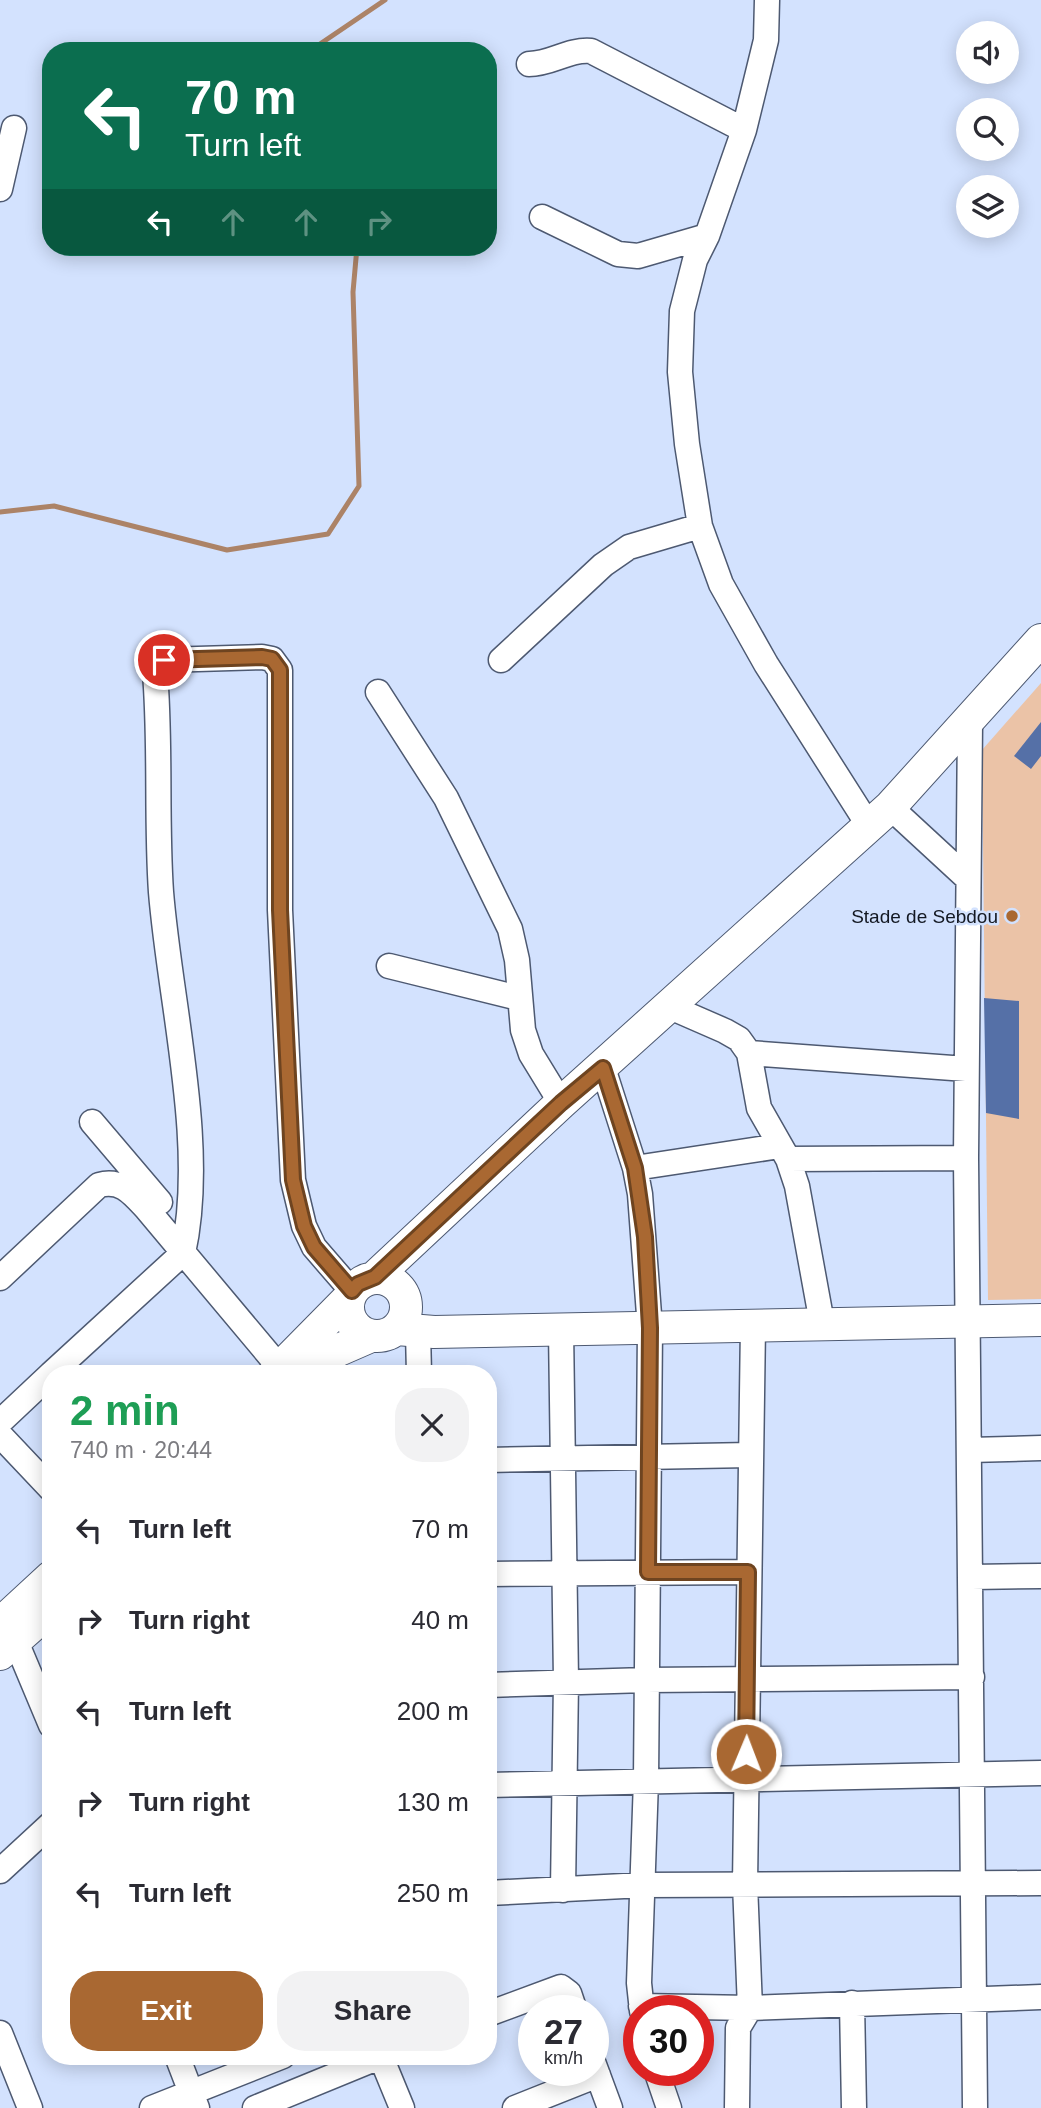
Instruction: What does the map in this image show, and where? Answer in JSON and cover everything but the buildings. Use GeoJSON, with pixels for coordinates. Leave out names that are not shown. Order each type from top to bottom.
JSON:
{"type":"FeatureCollection","features":[{"type":"Feature","properties":{"kind":"main road"},"geometry":{"type":"LineString","coordinates":[[296,1365],[400,1268],[405,1247],[879,816],[970,722],[1041,640]]}},
{"type":"Feature","properties":{"kind":"main road"},"geometry":{"type":"LineString","coordinates":[[376,1291],[426,1308],[455,1329]]}},
{"type":"Feature","properties":{"kind":"main road"},"geometry":{"type":"LineString","coordinates":[[376,1291],[347,1309],[354,1326],[395,1332],[1041,1320]]}},
{"type":"Feature","properties":{"kind":"main road"},"geometry":{"type":"LineString","coordinates":[[304,1365],[395,1332],[405,1314],[376,1291]]}},
{"type":"Feature","properties":{"kind":"main road"},"geometry":{"type":"LineString","coordinates":[[6,1634],[42,1588]]}},
{"type":"Feature","properties":{"kind":"main road"},"geometry":{"type":"LineString","coordinates":[[6,1634],[42,1614]]}},
{"type":"Feature","properties":{"kind":"street"},"geometry":{"type":"LineString","coordinates":[[767,0],[766,40],[744,130],[707,236],[695,260],[681,311],[680,372],[700,526],[721,584],[766,664],[879,816],[967,878]]}},
{"type":"Feature","properties":{"kind":"street"},"geometry":{"type":"LineString","coordinates":[[529,64],[546,64],[577,50],[591,51],[744,130]]}},
{"type":"Feature","properties":{"kind":"street"},"geometry":{"type":"LineString","coordinates":[[0,189],[14,128]]}},
{"type":"Feature","properties":{"kind":"street"},"geometry":{"type":"LineString","coordinates":[[542,217],[618,254],[638,256],[707,236]]}},
{"type":"Feature","properties":{"kind":"street"},"geometry":{"type":"LineString","coordinates":[[501,660],[611,559],[629,547],[700,526]]}},
{"type":"Feature","properties":{"kind":"street"},"geometry":{"type":"LineString","coordinates":[[60,1365],[185,1244],[191,1183],[185,1097],[161,882],[156,667],[164,660],[262,657],[278,664],[281,680],[280,910],[293,1180],[304,1226],[314,1247],[376,1291]]}},
{"type":"Feature","properties":{"kind":"street"},"geometry":{"type":"LineString","coordinates":[[378,692],[446,798],[510,929],[517,960],[519,998],[531,1054],[561,1103]]}},
{"type":"Feature","properties":{"kind":"street"},"geometry":{"type":"LineString","coordinates":[[970,722],[966,1157],[975,2108]]}},
{"type":"Feature","properties":{"kind":"street"},"geometry":{"type":"LineString","coordinates":[[389,965],[519,998]]}},
{"type":"Feature","properties":{"kind":"street"},"geometry":{"type":"LineString","coordinates":[[670,1007],[739,1039],[749,1053],[759,1108],[784,1153],[799,1199],[821,1323]]}},
{"type":"Feature","properties":{"kind":"street"},"geometry":{"type":"LineString","coordinates":[[749,1053],[967,1069]]}},
{"type":"Feature","properties":{"kind":"street"},"geometry":{"type":"LineString","coordinates":[[603,1068],[635,1168],[645,1237],[650,1328],[641,1995]]}},
{"type":"Feature","properties":{"kind":"street"},"geometry":{"type":"LineString","coordinates":[[92,1122],[282,1365]]}},
{"type":"Feature","properties":{"kind":"street"},"geometry":{"type":"LineString","coordinates":[[635,1168],[784,1153],[966,1157]]}},
{"type":"Feature","properties":{"kind":"street"},"geometry":{"type":"LineString","coordinates":[[0,1278],[99,1185],[108,1183],[128,1190],[185,1244]]}},
{"type":"Feature","properties":{"kind":"street"},"geometry":{"type":"LineString","coordinates":[[737,2108],[738,2028],[750,2008],[745,1884],[753,1325]]}},
{"type":"Feature","properties":{"kind":"street"},"geometry":{"type":"LineString","coordinates":[[561,1329],[566,1681],[563,1890]]}},
{"type":"Feature","properties":{"kind":"street"},"geometry":{"type":"LineString","coordinates":[[395,1332],[414,1365]]}},
{"type":"Feature","properties":{"kind":"street"},"geometry":{"type":"LineString","coordinates":[[0,1422],[42,1382]]}},
{"type":"Feature","properties":{"kind":"street"},"geometry":{"type":"LineString","coordinates":[[0,1435],[42,1479]]}},
{"type":"Feature","properties":{"kind":"street"},"geometry":{"type":"LineString","coordinates":[[970,1450],[1041,1448]]}},
{"type":"Feature","properties":{"kind":"street"},"geometry":{"type":"LineString","coordinates":[[497,1460],[648,1454],[750,1455]]}},
{"type":"Feature","properties":{"kind":"street"},"geometry":{"type":"LineString","coordinates":[[497,1574],[748,1572]]}},
{"type":"Feature","properties":{"kind":"street"},"geometry":{"type":"LineString","coordinates":[[972,1577],[1041,1576]]}},
{"type":"Feature","properties":{"kind":"street"},"geometry":{"type":"LineString","coordinates":[[6,1634],[42,1707]]}},
{"type":"Feature","properties":{"kind":"street"},"geometry":{"type":"LineString","coordinates":[[497,1685],[566,1681],[972,1677]]}},
{"type":"Feature","properties":{"kind":"street"},"geometry":{"type":"LineString","coordinates":[[497,1785],[1041,1773]]}},
{"type":"Feature","properties":{"kind":"street"},"geometry":{"type":"LineString","coordinates":[[0,1871],[42,1832]]}},
{"type":"Feature","properties":{"kind":"street"},"geometry":{"type":"LineString","coordinates":[[497,1893],[643,1885],[1041,1883]]}},
{"type":"Feature","properties":{"kind":"street"},"geometry":{"type":"LineString","coordinates":[[539,1995],[561,1987],[570,1995]]}},
{"type":"Feature","properties":{"kind":"street"},"geometry":{"type":"LineString","coordinates":[[714,2008],[1041,1997]]}},
{"type":"Feature","properties":{"kind":"street"},"geometry":{"type":"LineString","coordinates":[[497,2011],[518,2003]]}},
{"type":"Feature","properties":{"kind":"street"},"geometry":{"type":"LineString","coordinates":[[852,2003],[854,2108]]}},
{"type":"Feature","properties":{"kind":"street"},"geometry":{"type":"LineString","coordinates":[[0,2033],[30,2108]]}},
{"type":"Feature","properties":{"kind":"street"},"geometry":{"type":"LineString","coordinates":[[180,2065],[194,2101]]}},
{"type":"Feature","properties":{"kind":"street"},"geometry":{"type":"LineString","coordinates":[[152,2108],[194,2101],[265,2065]]}},
{"type":"Feature","properties":{"kind":"street"},"geometry":{"type":"LineString","coordinates":[[255,2108],[361,2065]]}},
{"type":"Feature","properties":{"kind":"street"},"geometry":{"type":"LineString","coordinates":[[384,2065],[402,2108]]}},
{"type":"Feature","properties":{"kind":"street"},"geometry":{"type":"LineString","coordinates":[[515,2108],[560,2086]]}},
{"type":"Feature","properties":{"kind":"street"},"geometry":{"type":"LineString","coordinates":[[602,2086],[610,2108]]}},
{"type":"Feature","properties":{"kind":"street"},"geometry":{"type":"LineString","coordinates":[[661,2086],[669,2108]]}},
{"type":"Feature","properties":{"kind":"shaded area","name":"Stade de Sebdou"},"geometry":{"type":"Polygon","coordinates":[[[1041,683],[1041,1299],[988,1300],[982,750],[1041,683]]]}},
{"type":"Feature","properties":{"kind":"waterway"},"geometry":{"type":"LineString","coordinates":[[323,42],[385,0]]}},
{"type":"Feature","properties":{"kind":"waterway"},"geometry":{"type":"LineString","coordinates":[[0,512],[54,506],[227,550],[328,534],[359,486],[353,292],[356,256]]}},
{"type":"Feature","properties":{"kind":"place","name":"Stade de Sebdou"},"geometry":{"type":"Point","coordinates":[1012,916]}},
{"type":"Feature","properties":{"kind":"route"},"geometry":{"type":"LineString","coordinates":[[164,660],[262,657],[272,659],[280,670],[280,910],[293,1180],[304,1226],[314,1247],[352,1291],[366,1279],[375,1277],[561,1103],[603,1068],[635,1168],[645,1237],[650,1328],[648,1572],[748,1572],[746,1754]]}}]}
